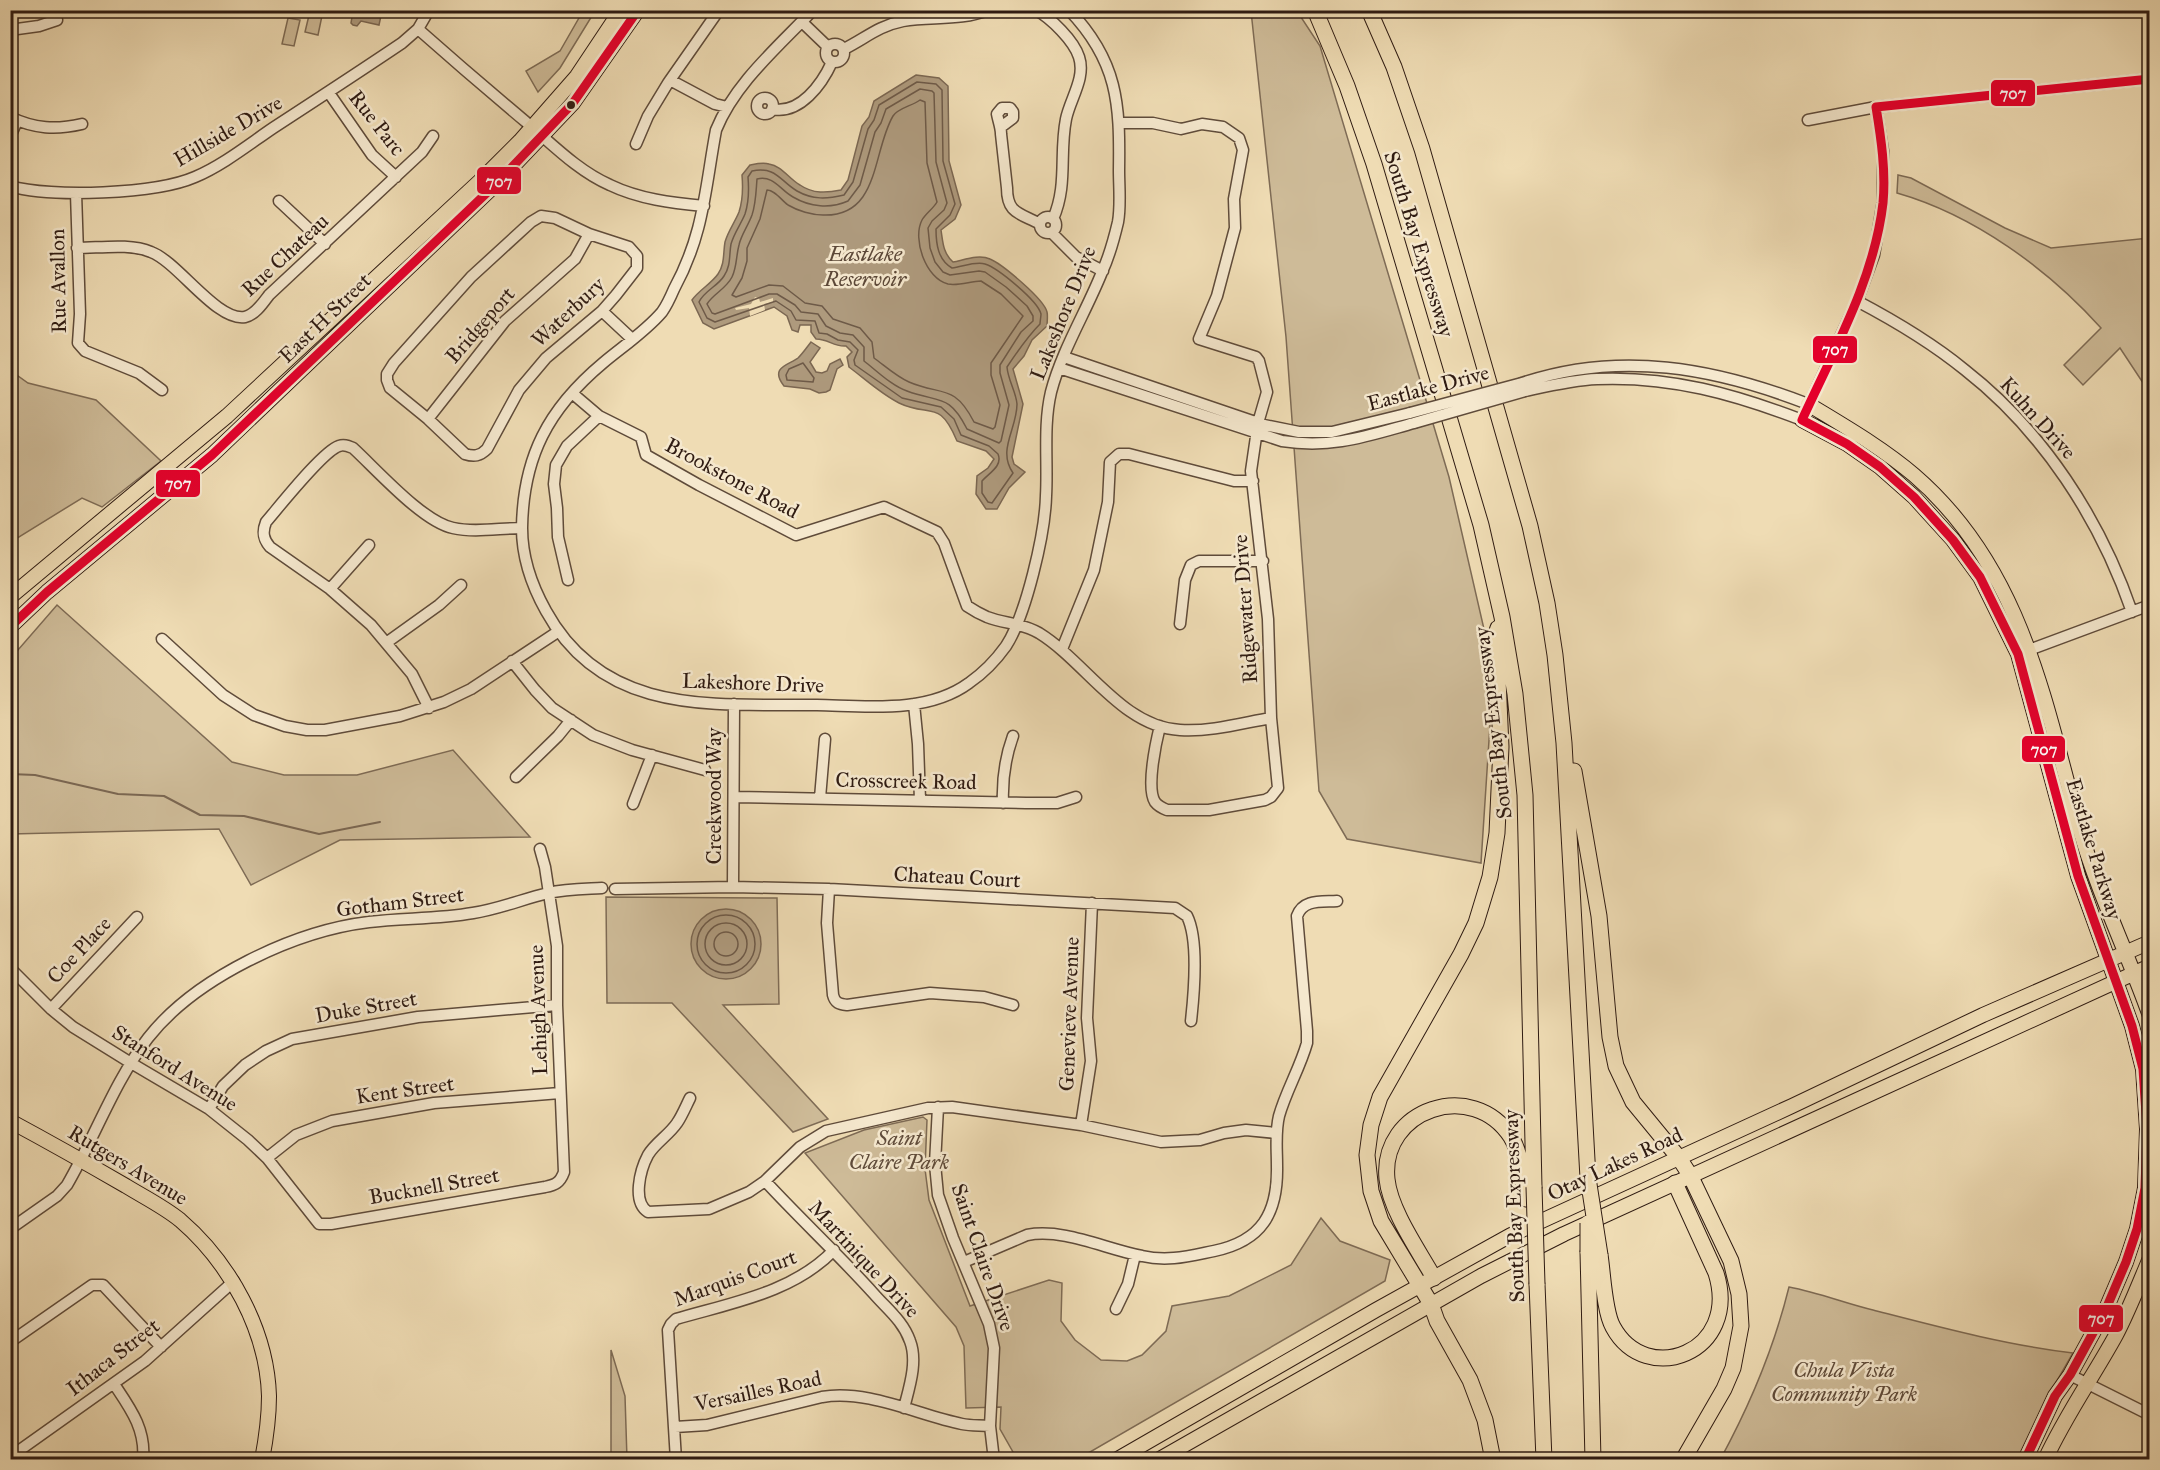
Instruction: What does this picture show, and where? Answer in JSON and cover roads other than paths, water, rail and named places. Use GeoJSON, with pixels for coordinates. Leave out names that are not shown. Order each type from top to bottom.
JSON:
{"type":"FeatureCollection","features":[{"type":"Feature","properties":{"kind":"highway","name":"South Bay Expressway"},"geometry":{"type":"LineString","coordinates":[[1315,10],[1347,86],[1371,155],[1481,525],[1502,617],[1515,694],[1525,795],[1530,1193],[1537,1276],[1544,1460]]}},
{"type":"Feature","properties":{"kind":"highway","name":"South Bay Expressway"},"geometry":{"type":"LineString","coordinates":[[1370,10],[1401,85],[1422,149],[1532,535],[1544,586],[1555,656],[1568,800],[1594,1254]]}},
{"type":"Feature","properties":{"kind":"highway"},"geometry":{"type":"LineString","coordinates":[[1493,1460],[1476,1393],[1464,1366],[1377,1211],[1369,1180],[1369,1135],[1380,1096],[1461,954],[1476,923],[1487,890],[1495,850],[1498,816],[1501,747],[1496,634],[1502,617]]}},
{"type":"Feature","properties":{"kind":"highway"},"geometry":{"type":"LineString","coordinates":[[1555,656],[1599,916],[1613,1057],[1619,1076],[1633,1102],[1690,1175],[1731,1261],[1739,1294],[1741,1316],[1738,1346],[1729,1378],[1683,1460]]}},
{"type":"Feature","properties":{"kind":"highway"},"geometry":{"type":"LineString","coordinates":[[1434,1278],[1410,1239],[1388,1186],[1387,1165],[1390,1151],[1396,1138],[1409,1122],[1427,1111],[1449,1106],[1470,1108],[1490,1116],[1502,1126],[1514,1143],[1530,1193]]}},
{"type":"Feature","properties":{"kind":"highway"},"geometry":{"type":"LineString","coordinates":[[1594,1254],[1610,1320],[1616,1332],[1625,1342],[1643,1353],[1664,1357],[1684,1353],[1702,1343],[1718,1320],[1721,1307],[1720,1288],[1716,1273],[1675,1183]]}},
{"type":"Feature","properties":{"kind":"highway"},"geometry":{"type":"LineString","coordinates":[[1593,1460],[1594,1254]]}},
{"type":"Feature","properties":{"kind":"main road","name":"East H Street"},"geometry":{"type":"LineString","coordinates":[[10,627],[47,592],[212,455],[495,185],[538,132],[621,10]]}},
{"type":"Feature","properties":{"kind":"main road","name":"East H Street"},"geometry":{"type":"LineString","coordinates":[[10,597],[227,416],[480,181],[573,103],[638,10]]}},
{"type":"Feature","properties":{"kind":"main road","name":"Eastlake Parkway"},"geometry":{"type":"LineString","coordinates":[[1808,404],[1866,439],[1914,475],[1963,527],[2005,591],[2024,652],[2063,826],[2078,876],[2132,1026],[2143,1069],[2148,1120],[2145,1188],[2138,1229],[2106,1309],[2070,1375],[2055,1396],[2025,1460]]}},
{"type":"Feature","properties":{"kind":"main road","name":"Eastlake Parkway"},"geometry":{"type":"LineString","coordinates":[[1802,420],[1847,444],[1880,467],[1914,497],[1953,540],[1980,577],[2024,652],[2040,682],[2080,831],[2103,897],[2150,1016]]}},
{"type":"Feature","properties":{"kind":"main road","name":"Otay Lakes Road"},"geometry":{"type":"LineString","coordinates":[[1116,1460],[1511,1236],[1983,1015],[2150,942]]}},
{"type":"Feature","properties":{"kind":"main road","name":"Otay Lakes Road"},"geometry":{"type":"LineString","coordinates":[[1158,1460],[1481,1276],[1564,1234],[2150,966]]}},
{"type":"Feature","properties":{"kind":"main road","name":"Rutgers Avenue"},"geometry":{"type":"LineString","coordinates":[[10,1120],[181,1220],[234,1281],[242,1294],[259,1342],[267,1374],[268,1418],[262,1460]]}},
{"type":"Feature","properties":{"kind":"main road"},"geometry":{"type":"LineString","coordinates":[[2045,1460],[2060,1427],[2116,1334],[2136,1294],[2150,1258]]}},
{"type":"Feature","properties":{"kind":"street","name":"Hillside Drive"},"geometry":{"type":"LineString","coordinates":[[10,186],[39,192],[76,193],[143,189],[175,184],[196,177],[329,93],[402,43],[418,28],[429,10]]}},
{"type":"Feature","properties":{"kind":"street"},"geometry":{"type":"LineString","coordinates":[[636,144],[648,116],[670,80],[719,10]]}},
{"type":"Feature","properties":{"kind":"street","name":"Lakeshore Drive"},"geometry":{"type":"LineString","coordinates":[[813,10],[741,87],[727,107],[716,130],[704,206],[694,245],[664,308],[572,393],[555,414],[538,443],[530,464],[524,496],[522,528],[524,553],[543,606],[559,631],[589,662],[613,678],[638,690],[663,698],[689,703],[883,706],[914,704],[939,698],[967,685],[988,667],[1005,647],[1017,623],[1038,553],[1047,497],[1047,419],[1052,389],[1059,368],[1103,271],[1119,220],[1120,123],[1115,88],[1107,66],[1092,38],[1069,10]]}},
{"type":"Feature","properties":{"kind":"street"},"geometry":{"type":"LineString","coordinates":[[844,49],[881,27],[916,20],[959,17],[988,10]]}},
{"type":"Feature","properties":{"kind":"street"},"geometry":{"type":"LineString","coordinates":[[1036,10],[1062,31],[1079,57],[1080,77],[1066,120],[1061,197],[1053,219],[1056,226],[1052,233]]}},
{"type":"Feature","properties":{"kind":"street"},"geometry":{"type":"LineString","coordinates":[[10,30],[39,26],[57,20]]}},
{"type":"Feature","properties":{"kind":"street"},"geometry":{"type":"LineString","coordinates":[[802,22],[828,46]]}},
{"type":"Feature","properties":{"kind":"street"},"geometry":{"type":"LineString","coordinates":[[418,28],[579,167],[613,187],[647,198],[704,206]]}},
{"type":"Feature","properties":{"kind":"street"},"geometry":{"type":"LineString","coordinates":[[828,46],[837,44],[844,49]]}},
{"type":"Feature","properties":{"kind":"street"},"geometry":{"type":"LineString","coordinates":[[828,46],[826,55],[832,62],[838,62],[843,58],[844,49]]}},
{"type":"Feature","properties":{"kind":"street"},"geometry":{"type":"LineString","coordinates":[[772,109],[784,111],[794,108],[803,101],[827,72],[832,62]]}},
{"type":"Feature","properties":{"kind":"street"},"geometry":{"type":"LineString","coordinates":[[1808,120],[1876,107],[2150,79]]}},
{"type":"Feature","properties":{"kind":"street"},"geometry":{"type":"LineString","coordinates":[[670,80],[715,104],[727,107]]}},
{"type":"Feature","properties":{"kind":"street","name":"Rue Parc"},"geometry":{"type":"LineString","coordinates":[[329,93],[372,155],[396,177]]}},
{"type":"Feature","properties":{"kind":"street"},"geometry":{"type":"LineString","coordinates":[[1802,420],[1857,301],[1874,255],[1884,201],[1884,151],[1876,107]]}},
{"type":"Feature","properties":{"kind":"street"},"geometry":{"type":"LineString","coordinates":[[10,137],[14,119],[49,129],[82,124]]}},
{"type":"Feature","properties":{"kind":"street","name":"Ridgewater Drive"},"geometry":{"type":"LineString","coordinates":[[1120,123],[1153,123],[1181,129],[1202,124],[1223,127],[1239,138],[1243,150],[1234,200],[1235,228],[1217,296],[1199,339],[1256,357],[1267,392],[1257,428],[1251,471],[1268,619],[1271,718],[1278,788],[1276,792],[1265,800],[1209,810],[1160,808],[1151,794],[1153,753],[1160,726]]}},
{"type":"Feature","properties":{"kind":"street"},"geometry":{"type":"LineString","coordinates":[[1000,127],[1009,205],[1015,212],[1040,224],[1042,231],[1052,233],[1076,257],[1103,271]]}},
{"type":"Feature","properties":{"kind":"street","name":"Rue Chateau"},"geometry":{"type":"LineString","coordinates":[[77,248],[128,248],[153,252],[163,257],[205,297],[223,309],[246,317],[254,312],[270,294],[422,152],[434,136]]}},
{"type":"Feature","properties":{"kind":"street","name":"Rue Avallon"},"geometry":{"type":"LineString","coordinates":[[76,193],[80,314],[78,343],[84,351],[139,373],[162,390]]}},
{"type":"Feature","properties":{"kind":"street"},"geometry":{"type":"LineString","coordinates":[[279,201],[325,244]]}},
{"type":"Feature","properties":{"kind":"street","name":"Waterbury"},"geometry":{"type":"LineString","coordinates":[[541,216],[555,218],[589,234],[629,247],[635,252],[638,260],[637,268],[602,311],[546,358],[529,378],[519,390],[487,449],[482,454],[472,456],[465,454],[428,419],[390,388],[387,380],[387,374],[400,356],[471,277],[531,222],[541,216]]}},
{"type":"Feature","properties":{"kind":"street"},"geometry":{"type":"LineString","coordinates":[[1040,224],[1045,218],[1053,219]]}},
{"type":"Feature","properties":{"kind":"street","name":"Bridgeport"},"geometry":{"type":"LineString","coordinates":[[428,419],[505,321],[575,259],[589,234]]}},
{"type":"Feature","properties":{"kind":"street","name":"Kuhn Drive"},"geometry":{"type":"LineString","coordinates":[[1857,301],[1903,326],[1966,370],[2028,430],[2062,472],[2092,521],[2121,581],[2132,612]]}},
{"type":"Feature","properties":{"kind":"street"},"geometry":{"type":"LineString","coordinates":[[602,311],[632,339]]}},
{"type":"Feature","properties":{"kind":"street","name":"Eastlake Drive"},"geometry":{"type":"LineString","coordinates":[[1064,357],[1257,428]]}},
{"type":"Feature","properties":{"kind":"street","name":"Eastlake Drive"},"geometry":{"type":"LineString","coordinates":[[1524,387],[1546,375],[1578,369],[1620,366],[1667,367],[1706,372],[1765,388],[1808,404]]}},
{"type":"Feature","properties":{"kind":"street","name":"Eastlake Drive"},"geometry":{"type":"LineString","coordinates":[[1059,368],[1257,428],[1321,433],[1412,418],[1524,387],[1595,379],[1636,379],[1678,383],[1729,394],[1802,420]]}},
{"type":"Feature","properties":{"kind":"street","name":"Brookstone Road"},"geometry":{"type":"LineString","coordinates":[[572,393],[599,416],[641,437],[646,455],[796,535],[884,507],[937,532],[944,543],[967,606],[988,618],[1017,623],[1039,633],[1062,649],[1123,707],[1135,715],[1160,726],[1178,730],[1201,730],[1271,718]]}},
{"type":"Feature","properties":{"kind":"street"},"geometry":{"type":"LineString","coordinates":[[568,580],[558,537],[554,484],[556,465],[567,446],[599,416]]}},
{"type":"Feature","properties":{"kind":"street"},"geometry":{"type":"LineString","coordinates":[[429,708],[412,674],[371,625],[330,589],[270,547],[264,540],[263,530],[272,514],[304,477],[336,447],[345,445],[353,448],[412,503],[440,524],[466,530],[522,528]]}},
{"type":"Feature","properties":{"kind":"street"},"geometry":{"type":"LineString","coordinates":[[1062,649],[1094,574],[1108,502],[1110,462],[1115,457],[1129,454],[1234,481],[1253,481]]}},
{"type":"Feature","properties":{"kind":"street"},"geometry":{"type":"LineString","coordinates":[[330,589],[369,545]]}},
{"type":"Feature","properties":{"kind":"street"},"geometry":{"type":"LineString","coordinates":[[1180,624],[1185,580],[1191,565],[1199,561],[1263,561]]}},
{"type":"Feature","properties":{"kind":"street"},"geometry":{"type":"LineString","coordinates":[[386,643],[439,605],[461,585]]}},
{"type":"Feature","properties":{"kind":"street"},"geometry":{"type":"LineString","coordinates":[[2024,652],[2150,605]]}},
{"type":"Feature","properties":{"kind":"street"},"geometry":{"type":"LineString","coordinates":[[162,639],[232,702],[254,715],[285,726],[307,730],[336,729],[429,708],[471,689],[559,631]]}},
{"type":"Feature","properties":{"kind":"street"},"geometry":{"type":"LineString","coordinates":[[512,661],[552,708],[607,742],[705,770]]}},
{"type":"Feature","properties":{"kind":"street","name":"Creekwood Way"},"geometry":{"type":"LineString","coordinates":[[733,887],[734,704]]}},
{"type":"Feature","properties":{"kind":"street"},"geometry":{"type":"LineString","coordinates":[[914,704],[919,753],[920,800]]}},
{"type":"Feature","properties":{"kind":"street"},"geometry":{"type":"LineString","coordinates":[[516,777],[571,720]]}},
{"type":"Feature","properties":{"kind":"street"},"geometry":{"type":"LineString","coordinates":[[1003,803],[1002,780],[1007,751],[1013,736]]}},
{"type":"Feature","properties":{"kind":"street"},"geometry":{"type":"LineString","coordinates":[[820,798],[825,739]]}},
{"type":"Feature","properties":{"kind":"street"},"geometry":{"type":"LineString","coordinates":[[633,804],[652,755]]}},
{"type":"Feature","properties":{"kind":"street","name":"Crosscreek Road"},"geometry":{"type":"LineString","coordinates":[[734,797],[1003,803],[1057,803],[1077,797]]}},
{"type":"Feature","properties":{"kind":"street","name":"Lehigh Avenue"},"geometry":{"type":"LineString","coordinates":[[540,849],[550,893],[557,946],[557,1005],[564,1172]]}},
{"type":"Feature","properties":{"kind":"street","name":"Chateau Court"},"geometry":{"type":"LineString","coordinates":[[615,889],[733,887],[829,889],[1175,908],[1187,916],[1191,932],[1196,972],[1191,1021]]}},
{"type":"Feature","properties":{"kind":"street","name":"Gotham Street"},"geometry":{"type":"LineString","coordinates":[[10,1229],[57,1196],[67,1185],[131,1063],[149,1037],[195,993],[241,965],[291,941],[318,932],[368,922],[476,913],[550,893],[602,888]]}},
{"type":"Feature","properties":{"kind":"street"},"geometry":{"type":"LineString","coordinates":[[829,889],[827,923],[835,1001],[847,1005],[930,993],[984,997],[1013,1005]]}},
{"type":"Feature","properties":{"kind":"street"},"geometry":{"type":"LineString","coordinates":[[964,1262],[1027,1235],[1037,1233],[1055,1233],[1156,1259],[1176,1259],[1231,1247],[1255,1233],[1269,1215],[1275,1200],[1276,1133],[1279,1116],[1308,1037],[1297,916],[1302,906],[1309,903],[1337,901]]}},
{"type":"Feature","properties":{"kind":"street","name":"Genevieve Avenue"},"geometry":{"type":"LineString","coordinates":[[1082,1125],[1090,1061],[1087,1018],[1092,903]]}},
{"type":"Feature","properties":{"kind":"street","name":"Coe Place"},"geometry":{"type":"LineString","coordinates":[[51,1009],[137,917]]}},
{"type":"Feature","properties":{"kind":"street","name":"Stanford Avenue"},"geometry":{"type":"LineString","coordinates":[[10,968],[51,1009],[73,1027],[209,1109],[248,1140],[267,1158],[308,1213]]}},
{"type":"Feature","properties":{"kind":"street","name":"Duke Street"},"geometry":{"type":"LineString","coordinates":[[209,1109],[223,1086],[245,1065],[292,1039],[418,1017],[557,1005]]}},
{"type":"Feature","properties":{"kind":"street","name":"Kent Street"},"geometry":{"type":"LineString","coordinates":[[267,1158],[280,1145],[296,1135],[332,1120],[416,1105],[560,1093]]}},
{"type":"Feature","properties":{"kind":"street"},"geometry":{"type":"LineString","coordinates":[[690,1098],[678,1122],[648,1155],[641,1176],[639,1197],[643,1208],[651,1213],[709,1209],[749,1192],[765,1181],[800,1147],[826,1131],[938,1107],[1082,1125],[1161,1143],[1200,1140],[1246,1130],[1276,1133]]}},
{"type":"Feature","properties":{"kind":"street","name":"Saint Claire Drive"},"geometry":{"type":"LineString","coordinates":[[938,1107],[935,1164],[938,1195],[952,1238],[964,1262],[992,1336],[994,1356],[990,1426],[995,1458]]}},
{"type":"Feature","properties":{"kind":"street","name":"Bucknell Street"},"geometry":{"type":"LineString","coordinates":[[308,1213],[319,1224],[331,1224],[544,1187],[557,1184],[564,1172]]}},
{"type":"Feature","properties":{"kind":"street","name":"Martinique Drive"},"geometry":{"type":"LineString","coordinates":[[765,1181],[834,1250],[899,1321],[911,1343],[913,1375],[904,1408]]}},
{"type":"Feature","properties":{"kind":"street","name":"Marquis Court"},"geometry":{"type":"LineString","coordinates":[[676,1460],[668,1330],[673,1321],[746,1300],[791,1281],[822,1263],[834,1250]]}},
{"type":"Feature","properties":{"kind":"street"},"geometry":{"type":"LineString","coordinates":[[1116,1309],[1128,1284],[1135,1255]]}},
{"type":"Feature","properties":{"kind":"street","name":"Ithaca Street"},"geometry":{"type":"LineString","coordinates":[[10,1457],[114,1384],[161,1347],[234,1281]]}},
{"type":"Feature","properties":{"kind":"street"},"geometry":{"type":"LineString","coordinates":[[10,1342],[92,1285],[104,1285],[161,1347]]}},
{"type":"Feature","properties":{"kind":"street"},"geometry":{"type":"LineString","coordinates":[[2070,1375],[2150,1415]]}},
{"type":"Feature","properties":{"kind":"street"},"geometry":{"type":"LineString","coordinates":[[114,1384],[138,1423],[143,1437],[144,1460]]}},
{"type":"Feature","properties":{"kind":"street","name":"Versailles Road"},"geometry":{"type":"LineString","coordinates":[[675,1427],[707,1425],[837,1395],[864,1398],[964,1425],[990,1426]]}},
{"type":"Feature","properties":{"kind":"water"},"geometry":{"type":"Polygon","coordinates":[[[353,11],[382,11],[379,25],[361,21],[357,26],[353,25],[351,23],[353,11]]]}},
{"type":"Feature","properties":{"kind":"water","name":"Eastlake Reservoir"},"geometry":{"type":"Polygon","coordinates":[[[916,75],[939,78],[948,86],[949,161],[961,205],[955,219],[941,230],[947,255],[953,262],[981,257],[996,262],[1031,291],[1047,312],[1047,326],[1032,340],[1024,356],[1013,369],[1023,404],[1012,457],[1014,464],[1025,472],[1009,488],[997,509],[986,509],[976,494],[977,476],[988,468],[994,459],[986,451],[957,441],[945,419],[939,414],[899,403],[873,386],[849,367],[847,357],[852,352],[846,346],[816,339],[811,332],[811,325],[800,325],[798,332],[792,330],[787,316],[774,307],[714,329],[703,323],[692,300],[715,278],[720,270],[725,242],[740,207],[742,175],[750,165],[764,163],[774,165],[810,190],[825,192],[841,190],[848,180],[862,126],[869,117],[874,101],[916,75]]]}},
{"type":"Feature","properties":{"kind":"water"},"geometry":{"type":"Polygon","coordinates":[[[811,342],[820,348],[810,362],[816,372],[827,371],[830,364],[840,359],[843,365],[837,369],[830,390],[826,392],[819,393],[810,389],[784,386],[780,380],[779,371],[798,358],[811,342]]]}},
{"type":"Feature","properties":{"kind":"water"},"geometry":{"type":"Polygon","coordinates":[[[726,909],[739,912],[751,919],[758,931],[761,944],[758,957],[751,969],[739,976],[726,979],[713,976],[701,969],[694,957],[691,944],[694,931],[701,919],[713,912],[726,909]]]}},
{"type":"Feature","properties":{"kind":"waterway"},"geometry":{"type":"LineString","coordinates":[[10,774],[35,775],[118,794],[164,796],[200,815],[244,816],[319,834],[380,822]]}},
{"type":"Feature","properties":{"kind":"park label","name":"Saint Claire Park"},"geometry":{"type":"Point","coordinates":[899,1150]}},
{"type":"Feature","properties":{"kind":"park label","name":"Chula Vista Community Park"},"geometry":{"type":"Point","coordinates":[1844,1382]}}]}
